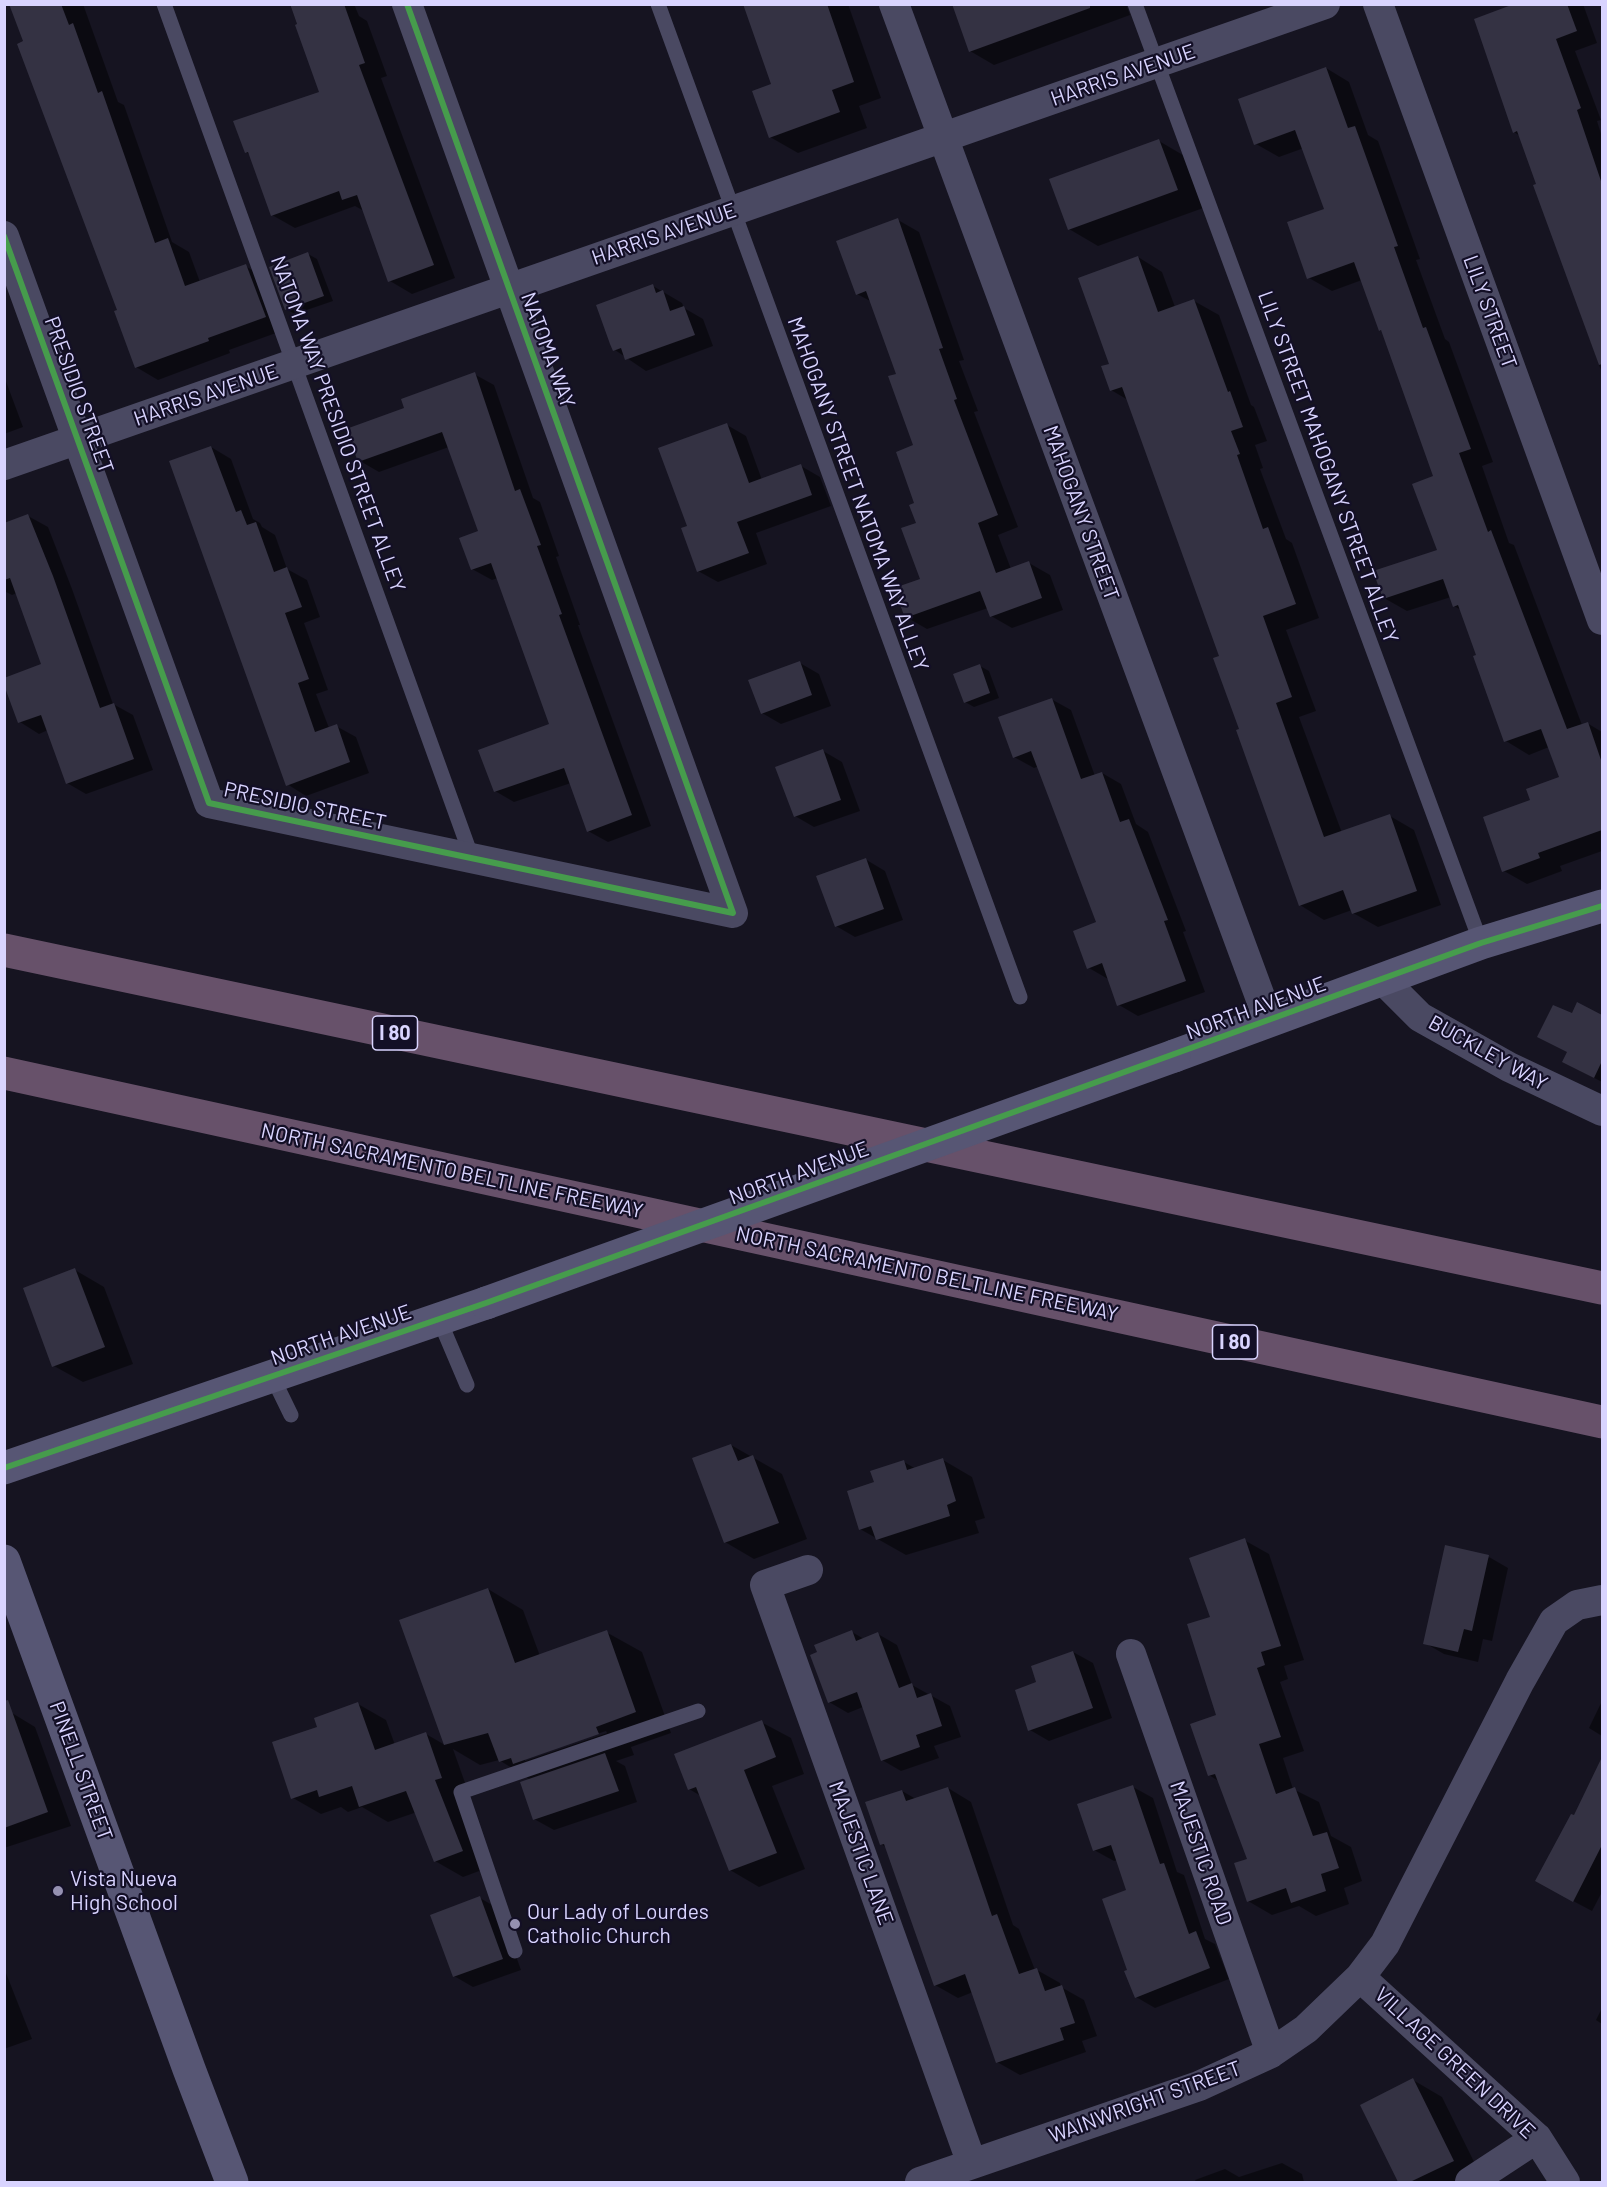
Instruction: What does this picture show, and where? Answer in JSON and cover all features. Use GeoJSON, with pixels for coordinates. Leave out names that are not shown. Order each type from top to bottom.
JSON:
{"type":"FeatureCollection","features":[{"type":"Feature","properties":{"kind":"highway","name":"I 80"},"geometry":{"type":"LineString","coordinates":[[4,950],[1602,1288]]}},
{"type":"Feature","properties":{"kind":"highway","name":"NORTH SACRAMENTO BELTLINE FREEWAY"},"geometry":{"type":"LineString","coordinates":[[4,1073],[1602,1422]]}},
{"type":"Feature","properties":{"kind":"street","name":"NATOMA WAY"},"geometry":{"type":"LineString","coordinates":[[407,4],[659,707]]}},
{"type":"Feature","properties":{"kind":"street","name":"MAHOGANY STREET"},"geometry":{"type":"LineString","coordinates":[[894,4],[1269,1021]]}},
{"type":"Feature","properties":{"kind":"street","name":"HARRIS AVENUE"},"geometry":{"type":"LineString","coordinates":[[4,465],[1324,4]]}},
{"type":"Feature","properties":{"kind":"street","name":"LILY STREET"},"geometry":{"type":"LineString","coordinates":[[1378,4],[1602,620]]}},
{"type":"Feature","properties":{"kind":"street","name":"PRESIDIO STREET"},"geometry":{"type":"LineString","coordinates":[[4,236],[209,803],[733,913],[659,707]]}},
{"type":"Feature","properties":{"kind":"street","name":"NORTH AVENUE"},"geometry":{"type":"LineString","coordinates":[[4,1468],[486,1303],[1174,1056],[1481,943],[1602,906]]}},
{"type":"Feature","properties":{"kind":"street","name":"BUCKLEY WAY"},"geometry":{"type":"LineString","coordinates":[[1383,980],[1420,1017],[1509,1067],[1602,1111]]}},
{"type":"Feature","properties":{"kind":"street","name":"PINELL STREET"},"geometry":{"type":"LineString","coordinates":[[4,1561],[232,2182]]}},
{"type":"Feature","properties":{"kind":"street","name":"MAJESTIC LANE"},"geometry":{"type":"LineString","coordinates":[[808,1570],[765,1585],[972,2164]]}},
{"type":"Feature","properties":{"kind":"street","name":"WAINWRIGHT STREET"},"geometry":{"type":"LineString","coordinates":[[920,2182],[1199,2086],[1271,2053],[1306,2029],[1360,1977],[1385,1944],[1474,1768],[1554,1621],[1577,1605],[1602,1600]]}},
{"type":"Feature","properties":{"kind":"street","name":"MAJESTIC ROAD"},"geometry":{"type":"LineString","coordinates":[[1131,1654],[1271,2053]]}},
{"type":"Feature","properties":{"kind":"street","name":"VILLAGE GREEN DRIVE"},"geometry":{"type":"LineString","coordinates":[[1360,1977],[1537,2138],[1566,2182]]}},
{"type":"Feature","properties":{"kind":"street"},"geometry":{"type":"LineString","coordinates":[[1470,2182],[1537,2138]]}},
{"type":"Feature","properties":{"kind":"lane","name":"NATOMA WAY PRESIDIO STREET ALLEY"},"geometry":{"type":"LineString","coordinates":[[165,4],[472,858]]}},
{"type":"Feature","properties":{"kind":"lane","name":"MAHOGANY STREET NATOMA WAY ALLEY"},"geometry":{"type":"LineString","coordinates":[[658,4],[1020,998]]}},
{"type":"Feature","properties":{"kind":"lane","name":"LILY STREET MAHOGANY STREET ALLEY"},"geometry":{"type":"LineString","coordinates":[[1135,4],[1481,943]]}},
{"type":"Feature","properties":{"kind":"lane"},"geometry":{"type":"LineString","coordinates":[[439,1319],[467,1385]]}},
{"type":"Feature","properties":{"kind":"lane"},"geometry":{"type":"LineString","coordinates":[[272,1376],[291,1415]]}},
{"type":"Feature","properties":{"kind":"lane"},"geometry":{"type":"LineString","coordinates":[[515,1951],[461,1792],[698,1711]]}},
{"type":"Feature","properties":{"kind":"building"},"geometry":{"type":"Polygon","coordinates":[[[9,4],[61,4],[69,25],[73,23],[98,93],[102,91],[155,243],[168,238],[185,286],[246,264],[266,317],[135,368],[114,311],[117,310],[17,44],[23,41],[9,4]]]}},
{"type":"Feature","properties":{"kind":"building"},"geometry":{"type":"Polygon","coordinates":[[[290,4],[344,4],[365,63],[359,65],[434,265],[388,282],[357,195],[342,200],[339,191],[271,216],[248,152],[245,153],[233,121],[319,92],[295,25],[297,24],[290,4]]]}},
{"type":"Feature","properties":{"kind":"building"},"geometry":{"type":"Polygon","coordinates":[[[743,4],[827,4],[854,82],[832,90],[840,112],[769,138],[752,91],[771,84],[743,4]]]}},
{"type":"Feature","properties":{"kind":"building"},"geometry":{"type":"Polygon","coordinates":[[[952,4],[1090,4],[1090,8],[969,52],[952,4]]]}},
{"type":"Feature","properties":{"kind":"building"},"geometry":{"type":"Polygon","coordinates":[[[1514,4],[1567,4],[1577,31],[1556,39],[1581,108],[1577,110],[1602,184],[1602,364],[1599,365],[1533,185],[1536,184],[1517,131],[1513,133],[1474,19],[1514,4]]]}},
{"type":"Feature","properties":{"kind":"building"},"geometry":{"type":"Polygon","coordinates":[[[1326,67],[1348,128],[1355,126],[1398,246],[1394,247],[1423,328],[1426,327],[1471,449],[1459,453],[1488,532],[1491,530],[1567,729],[1588,722],[1602,763],[1602,830],[1538,853],[1540,858],[1502,872],[1483,817],[1530,800],[1526,789],[1559,777],[1541,729],[1504,742],[1473,656],[1476,655],[1458,605],[1453,607],[1443,579],[1383,599],[1373,571],[1437,550],[1412,484],[1433,476],[1354,262],[1307,279],[1287,222],[1324,209],[1295,130],[1254,145],[1238,99],[1326,67]]]}},
{"type":"Feature","properties":{"kind":"building"},"geometry":{"type":"Polygon","coordinates":[[[1159,139],[1178,190],[1068,230],[1049,179],[1159,139]]]}},
{"type":"Feature","properties":{"kind":"building"},"geometry":{"type":"Polygon","coordinates":[[[898,218],[943,348],[939,349],[957,399],[954,400],[998,515],[978,523],[996,573],[1029,561],[1042,598],[990,617],[980,591],[905,618],[894,588],[920,579],[901,528],[916,523],[909,505],[914,503],[896,452],[913,445],[888,376],[896,374],[866,291],[856,295],[836,241],[898,218]]]}},
{"type":"Feature","properties":{"kind":"building"},"geometry":{"type":"Polygon","coordinates":[[[308,252],[324,296],[285,310],[269,267],[308,252]]]}},
{"type":"Feature","properties":{"kind":"building"},"geometry":{"type":"Polygon","coordinates":[[[1138,256],[1158,312],[1194,299],[1243,427],[1231,431],[1240,454],[1237,455],[1263,529],[1268,527],[1296,604],[1263,616],[1292,697],[1276,703],[1324,837],[1390,814],[1417,891],[1352,914],[1343,890],[1299,906],[1236,730],[1239,729],[1213,658],[1219,656],[1122,387],[1110,391],[1101,366],[1109,364],[1078,278],[1138,256]]]}},
{"type":"Feature","properties":{"kind":"building"},"geometry":{"type":"Polygon","coordinates":[[[653,284],[656,293],[663,290],[670,311],[684,306],[695,335],[625,360],[621,348],[613,351],[596,305],[653,284]]]}},
{"type":"Feature","properties":{"kind":"building"},"geometry":{"type":"Polygon","coordinates":[[[475,372],[515,491],[520,489],[541,545],[537,546],[562,614],[559,615],[632,815],[587,832],[564,768],[494,792],[478,750],[549,724],[491,563],[471,570],[459,538],[478,531],[442,432],[358,462],[346,429],[404,408],[401,399],[475,372]]]}},
{"type":"Feature","properties":{"kind":"building"},"geometry":{"type":"Polygon","coordinates":[[[727,423],[749,483],[801,464],[812,495],[737,522],[749,553],[697,572],[681,528],[687,526],[658,448],[727,423]]]}},
{"type":"Feature","properties":{"kind":"building"},"geometry":{"type":"Polygon","coordinates":[[[211,446],[236,512],[241,510],[247,525],[256,522],[274,572],[287,567],[302,607],[285,613],[309,679],[298,683],[315,732],[337,724],[350,762],[286,786],[169,461],[211,446]]]}},
{"type":"Feature","properties":{"kind":"building"},"geometry":{"type":"Polygon","coordinates":[[[28,514],[53,576],[100,708],[114,703],[134,759],[66,784],[41,715],[18,723],[4,685],[4,678],[41,664],[10,578],[4,580],[4,523],[28,514]]]}},
{"type":"Feature","properties":{"kind":"building"},"geometry":{"type":"Polygon","coordinates":[[[800,661],[812,695],[761,714],[748,680],[800,661]]]}},
{"type":"Feature","properties":{"kind":"building"},"geometry":{"type":"Polygon","coordinates":[[[980,664],[990,693],[964,703],[953,674],[980,664]]]}},
{"type":"Feature","properties":{"kind":"building"},"geometry":{"type":"Polygon","coordinates":[[[1052,698],[1081,779],[1102,772],[1120,822],[1129,819],[1168,920],[1164,921],[1186,981],[1117,1006],[1102,963],[1087,969],[1073,931],[1096,922],[1031,751],[1013,758],[998,717],[1052,698]]]}},
{"type":"Feature","properties":{"kind":"building"},"geometry":{"type":"Polygon","coordinates":[[[823,749],[841,800],[794,817],[775,767],[823,749]]]}},
{"type":"Feature","properties":{"kind":"building"},"geometry":{"type":"Polygon","coordinates":[[[866,858],[884,909],[835,927],[816,876],[866,858]]]}},
{"type":"Feature","properties":{"kind":"building"},"geometry":{"type":"Polygon","coordinates":[[[1577,1002],[1602,1015],[1602,1061],[1594,1078],[1562,1062],[1567,1052],[1537,1037],[1553,1005],[1572,1013],[1577,1002]]]}},
{"type":"Feature","properties":{"kind":"building"},"geometry":{"type":"Polygon","coordinates":[[[75,1268],[105,1347],[52,1367],[23,1288],[75,1268]]]}},
{"type":"Feature","properties":{"kind":"building"},"geometry":{"type":"Polygon","coordinates":[[[731,1444],[738,1461],[753,1455],[779,1523],[724,1543],[692,1458],[731,1444]]]}},
{"type":"Feature","properties":{"kind":"building"},"geometry":{"type":"Polygon","coordinates":[[[943,1458],[956,1501],[947,1505],[950,1516],[876,1540],[871,1526],[859,1530],[847,1491],[874,1482],[870,1471],[904,1460],[907,1470],[943,1458]]]}},
{"type":"Feature","properties":{"kind":"building"},"geometry":{"type":"Polygon","coordinates":[[[1245,1538],[1281,1646],[1261,1652],[1265,1665],[1257,1668],[1281,1737],[1259,1744],[1276,1794],[1295,1787],[1313,1836],[1327,1832],[1339,1868],[1321,1874],[1326,1891],[1291,1903],[1286,1888],[1247,1902],[1234,1863],[1247,1859],[1215,1774],[1208,1776],[1190,1724],[1216,1715],[1187,1624],[1210,1617],[1189,1558],[1245,1538]]]}},
{"type":"Feature","properties":{"kind":"building"},"geometry":{"type":"Polygon","coordinates":[[[1445,1545],[1489,1555],[1472,1631],[1464,1629],[1458,1652],[1423,1644],[1445,1545]]]}},
{"type":"Feature","properties":{"kind":"building"},"geometry":{"type":"Polygon","coordinates":[[[488,1588],[515,1663],[607,1630],[636,1712],[596,1727],[599,1734],[513,1764],[511,1758],[499,1762],[488,1733],[444,1745],[399,1620],[488,1588]]]}},
{"type":"Feature","properties":{"kind":"building"},"geometry":{"type":"Polygon","coordinates":[[[852,1630],[856,1641],[878,1632],[899,1688],[912,1683],[917,1698],[931,1693],[942,1726],[916,1735],[920,1747],[881,1761],[857,1692],[828,1703],[810,1655],[817,1652],[814,1645],[852,1630]]]}},
{"type":"Feature","properties":{"kind":"building"},"geometry":{"type":"Polygon","coordinates":[[[1073,1651],[1093,1708],[1028,1731],[1015,1690],[1036,1682],[1031,1666],[1073,1651]]]}},
{"type":"Feature","properties":{"kind":"building"},"geometry":{"type":"Polygon","coordinates":[[[8,1700],[48,1812],[4,1828],[4,1701],[8,1700]]]}},
{"type":"Feature","properties":{"kind":"building"},"geometry":{"type":"Polygon","coordinates":[[[358,1702],[375,1750],[426,1732],[442,1778],[435,1780],[463,1851],[434,1862],[406,1791],[359,1807],[352,1786],[319,1797],[317,1790],[291,1799],[272,1742],[317,1727],[314,1718],[358,1702]]]}},
{"type":"Feature","properties":{"kind":"building"},"geometry":{"type":"Polygon","coordinates":[[[762,1720],[776,1757],[744,1770],[777,1853],[729,1871],[696,1787],[688,1790],[674,1754],[762,1720]]]}},
{"type":"Feature","properties":{"kind":"building"},"geometry":{"type":"Polygon","coordinates":[[[605,1753],[619,1791],[533,1820],[520,1782],[605,1753]]]}},
{"type":"Feature","properties":{"kind":"building"},"geometry":{"type":"Polygon","coordinates":[[[1602,1757],[1602,1845],[1573,1902],[1535,1881],[1571,1814],[1574,1815],[1602,1757]]]}},
{"type":"Feature","properties":{"kind":"building"},"geometry":{"type":"Polygon","coordinates":[[[1133,1785],[1160,1864],[1164,1863],[1189,1934],[1196,1931],[1210,1968],[1135,1998],[1124,1971],[1127,1970],[1102,1899],[1126,1890],[1111,1845],[1093,1851],[1077,1804],[1133,1785]]]}},
{"type":"Feature","properties":{"kind":"building"},"geometry":{"type":"Polygon","coordinates":[[[948,1787],[992,1916],[997,1914],[1019,1974],[1037,1968],[1045,1991],[1062,1985],[1075,2023],[1060,2028],[1064,2040],[996,2063],[965,1974],[934,1986],[884,1844],[880,1845],[865,1802],[902,1790],[906,1801],[948,1787]]]}},
{"type":"Feature","properties":{"kind":"building"},"geometry":{"type":"Polygon","coordinates":[[[480,1896],[503,1959],[453,1977],[430,1915],[480,1896]]]}},
{"type":"Feature","properties":{"kind":"building"},"geometry":{"type":"Polygon","coordinates":[[[1413,2078],[1454,2161],[1410,2182],[1398,2182],[1360,2105],[1413,2078]]]}},
{"type":"Feature","properties":{"kind":"cycle path"},"geometry":{"type":"LineString","coordinates":[[4,236],[209,803],[733,913],[407,4]]}},
{"type":"Feature","properties":{"kind":"cycle path"},"geometry":{"type":"LineString","coordinates":[[4,1468],[486,1303],[1481,943],[1602,906]]}},
{"type":"Feature","properties":{"kind":"place","name":"Vista Nueva High School"},"geometry":{"type":"Point","coordinates":[58,1891]}},
{"type":"Feature","properties":{"kind":"place","name":"Our Lady of Lourdes Catholic Church"},"geometry":{"type":"Point","coordinates":[515,1924]}}]}
